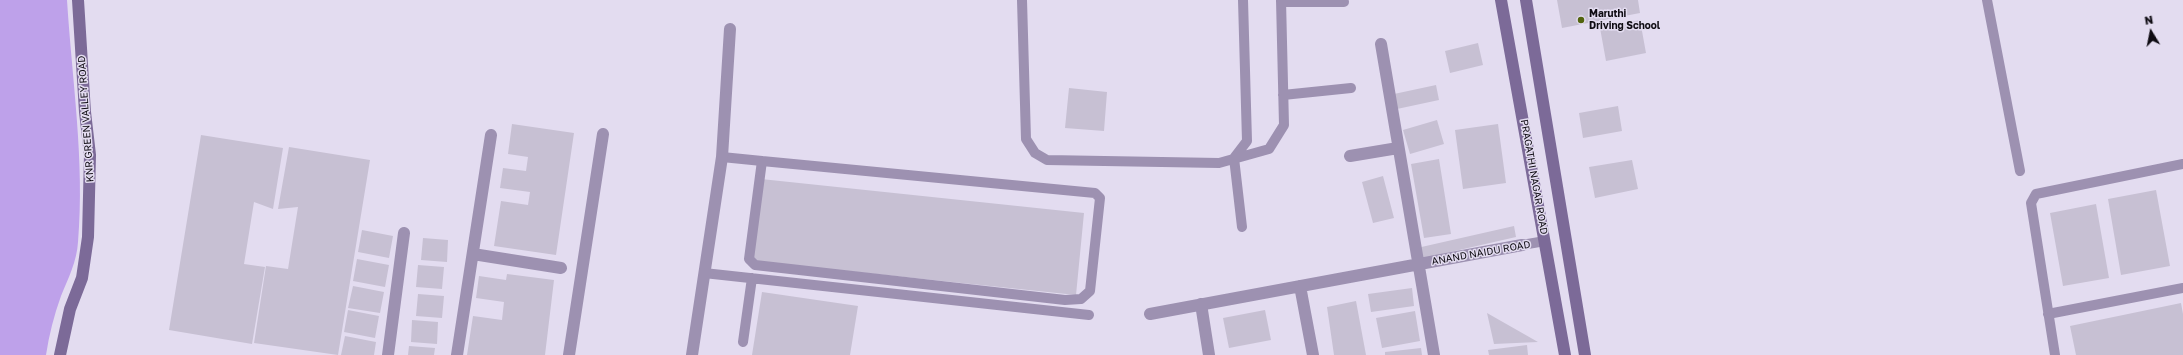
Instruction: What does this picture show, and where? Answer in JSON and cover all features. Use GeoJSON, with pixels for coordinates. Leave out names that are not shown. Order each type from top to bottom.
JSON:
{"type":"FeatureCollection","features":[{"type":"Feature","properties":{"kind":"main road","name":"KNR GREEN VALLEY ROAD"},"geometry":{"type":"LineString","coordinates":[[60,355],[70,309],[82,278],[89,229],[90,155],[85,112],[78,0]]}},
{"type":"Feature","properties":{"kind":"main road","name":"PRAGATHI NAGAR ROAD"},"geometry":{"type":"LineString","coordinates":[[1501,0],[1566,355]]}},
{"type":"Feature","properties":{"kind":"main road","name":"PRAGATHI NAGAR ROAD"},"geometry":{"type":"LineString","coordinates":[[1526,0],[1585,355]]}},
{"type":"Feature","properties":{"kind":"street"},"geometry":{"type":"LineString","coordinates":[[692,355],[722,157],[730,29]]}},
{"type":"Feature","properties":{"kind":"street","name":"ANAND NAIDU ROAD"},"geometry":{"type":"LineString","coordinates":[[1381,44],[1417,265],[1434,355]]}},
{"type":"Feature","properties":{"kind":"street"},"geometry":{"type":"LineString","coordinates":[[569,355],[603,134]]}},
{"type":"Feature","properties":{"kind":"street"},"geometry":{"type":"LineString","coordinates":[[458,355],[491,135]]}},
{"type":"Feature","properties":{"kind":"street"},"geometry":{"type":"LineString","coordinates":[[1350,156],[1398,148]]}},
{"type":"Feature","properties":{"kind":"street"},"geometry":{"type":"LineString","coordinates":[[388,355],[404,232]]}},
{"type":"Feature","properties":{"kind":"street","name":"ANAND NAIDU ROAD"},"geometry":{"type":"LineString","coordinates":[[1150,314],[1522,245]]}},
{"type":"Feature","properties":{"kind":"street"},"geometry":{"type":"LineString","coordinates":[[473,254],[562,268]]}},
{"type":"Feature","properties":{"kind":"street"},"geometry":{"type":"LineString","coordinates":[[1300,286],[1313,355]]}},
{"type":"Feature","properties":{"kind":"street"},"geometry":{"type":"LineString","coordinates":[[1201,304],[1210,355]]}},
{"type":"Feature","properties":{"kind":"lane"},"geometry":{"type":"LineString","coordinates":[[1022,0],[1026,139],[1035,153],[1047,160],[1219,163],[1269,149],[1284,126],[1281,1],[1344,2]]}},
{"type":"Feature","properties":{"kind":"lane"},"geometry":{"type":"LineString","coordinates":[[1242,227],[1234,158],[1247,141],[1243,0]]}},
{"type":"Feature","properties":{"kind":"lane"},"geometry":{"type":"LineString","coordinates":[[1987,0],[2020,171]]}},
{"type":"Feature","properties":{"kind":"lane"},"geometry":{"type":"LineString","coordinates":[[1283,95],[1351,88]]}},
{"type":"Feature","properties":{"kind":"lane"},"geometry":{"type":"LineString","coordinates":[[722,157],[1095,193],[1100,198],[1090,291],[1081,299],[1065,300],[755,265],[749,259],[762,161]]}},
{"type":"Feature","properties":{"kind":"lane"},"geometry":{"type":"LineString","coordinates":[[2055,355],[2030,203],[2036,194],[2183,164]]}},
{"type":"Feature","properties":{"kind":"lane","name":"ANAND NAIDU ROAD"},"geometry":{"type":"LineString","coordinates":[[1522,245],[1545,241]]}},
{"type":"Feature","properties":{"kind":"lane"},"geometry":{"type":"LineString","coordinates":[[704,273],[1089,315]]}},
{"type":"Feature","properties":{"kind":"lane"},"geometry":{"type":"LineString","coordinates":[[743,342],[752,278]]}},
{"type":"Feature","properties":{"kind":"lane"},"geometry":{"type":"LineString","coordinates":[[2048,314],[2183,288]]}},
{"type":"Feature","properties":{"kind":"shaded area"},"geometry":{"type":"Polygon","coordinates":[[[0,0],[67,0],[79,151],[80,212],[78,242],[74,263],[54,318],[46,355],[0,355],[0,0]]]}},
{"type":"Feature","properties":{"kind":"building","name":"Maruthi Driving School"},"geometry":{"type":"Polygon","coordinates":[[[1557,0],[1638,0],[1640,13],[1562,28],[1557,0]]]}},
{"type":"Feature","properties":{"kind":"building"},"geometry":{"type":"Polygon","coordinates":[[[1640,20],[1646,53],[1606,61],[1600,28],[1640,20]]]}},
{"type":"Feature","properties":{"kind":"building"},"geometry":{"type":"Polygon","coordinates":[[[1478,43],[1483,65],[1450,73],[1445,51],[1478,43]]]}},
{"type":"Feature","properties":{"kind":"building"},"geometry":{"type":"Polygon","coordinates":[[[1436,85],[1439,100],[1397,109],[1394,94],[1436,85]]]}},
{"type":"Feature","properties":{"kind":"building"},"geometry":{"type":"Polygon","coordinates":[[[1069,88],[1107,92],[1104,131],[1065,128],[1069,88]]]}},
{"type":"Feature","properties":{"kind":"building"},"geometry":{"type":"Polygon","coordinates":[[[1618,106],[1622,131],[1583,138],[1579,113],[1618,106]]]}},
{"type":"Feature","properties":{"kind":"building"},"geometry":{"type":"Polygon","coordinates":[[[1437,120],[1444,144],[1410,154],[1403,130],[1437,120]]]}},
{"type":"Feature","properties":{"kind":"building"},"geometry":{"type":"Polygon","coordinates":[[[512,124],[574,133],[556,255],[494,246],[501,201],[528,205],[530,192],[500,188],[503,168],[526,171],[528,157],[508,154],[512,124]]]}},
{"type":"Feature","properties":{"kind":"building"},"geometry":{"type":"Polygon","coordinates":[[[1498,124],[1506,183],[1463,189],[1455,130],[1498,124]]]}},
{"type":"Feature","properties":{"kind":"building"},"geometry":{"type":"Polygon","coordinates":[[[201,135],[283,148],[273,209],[254,202],[244,264],[265,267],[252,344],[169,330],[201,135]]]}},
{"type":"Feature","properties":{"kind":"building"},"geometry":{"type":"Polygon","coordinates":[[[289,147],[370,160],[338,355],[254,343],[266,266],[288,269],[298,207],[278,209],[289,147]]]}},
{"type":"Feature","properties":{"kind":"building"},"geometry":{"type":"Polygon","coordinates":[[[1439,159],[1451,234],[1424,238],[1411,164],[1439,159]]]}},
{"type":"Feature","properties":{"kind":"building"},"geometry":{"type":"Polygon","coordinates":[[[1632,160],[1638,189],[1595,198],[1589,167],[1632,160]]]}},
{"type":"Feature","properties":{"kind":"building"},"geometry":{"type":"Polygon","coordinates":[[[1383,176],[1394,218],[1373,223],[1362,182],[1383,176]]]}},
{"type":"Feature","properties":{"kind":"building"},"geometry":{"type":"Polygon","coordinates":[[[761,179],[1084,213],[1076,295],[752,261],[761,179]]]}},
{"type":"Feature","properties":{"kind":"building"},"geometry":{"type":"Polygon","coordinates":[[[2156,190],[2170,266],[2121,275],[2108,199],[2156,190]]]}},
{"type":"Feature","properties":{"kind":"building"},"geometry":{"type":"Polygon","coordinates":[[[2096,204],[2109,278],[2063,286],[2050,213],[2096,204]]]}},
{"type":"Feature","properties":{"kind":"building"},"geometry":{"type":"Polygon","coordinates":[[[1514,226],[1516,237],[1420,259],[1417,248],[1514,226]]]}},
{"type":"Feature","properties":{"kind":"building"},"geometry":{"type":"Polygon","coordinates":[[[362,230],[393,236],[389,258],[358,252],[362,230]]]}},
{"type":"Feature","properties":{"kind":"building"},"geometry":{"type":"Polygon","coordinates":[[[423,238],[448,240],[447,262],[421,260],[423,238]]]}},
{"type":"Feature","properties":{"kind":"building"},"geometry":{"type":"Polygon","coordinates":[[[357,259],[389,265],[385,287],[353,281],[357,259]]]}},
{"type":"Feature","properties":{"kind":"building"},"geometry":{"type":"Polygon","coordinates":[[[418,265],[444,267],[442,289],[416,287],[418,265]]]}},
{"type":"Feature","properties":{"kind":"building"},"geometry":{"type":"Polygon","coordinates":[[[507,274],[554,280],[545,355],[467,355],[473,316],[502,320],[504,302],[476,298],[479,276],[506,280],[507,274]]]}},
{"type":"Feature","properties":{"kind":"building"},"geometry":{"type":"Polygon","coordinates":[[[353,286],[384,292],[380,313],[348,308],[353,286]]]}},
{"type":"Feature","properties":{"kind":"building"},"geometry":{"type":"Polygon","coordinates":[[[1412,288],[1414,306],[1371,312],[1368,294],[1412,288]]]}},
{"type":"Feature","properties":{"kind":"building"},"geometry":{"type":"Polygon","coordinates":[[[762,292],[858,306],[850,355],[752,355],[762,292]]]}},
{"type":"Feature","properties":{"kind":"building"},"geometry":{"type":"Polygon","coordinates":[[[418,294],[444,296],[442,318],[416,316],[418,294]]]}},
{"type":"Feature","properties":{"kind":"building"},"geometry":{"type":"Polygon","coordinates":[[[1356,301],[1366,355],[1334,355],[1327,307],[1356,301]]]}},
{"type":"Feature","properties":{"kind":"building"},"geometry":{"type":"Polygon","coordinates":[[[2181,303],[2183,314],[2183,355],[2076,355],[2070,326],[2181,303]]]}},
{"type":"Feature","properties":{"kind":"building"},"geometry":{"type":"Polygon","coordinates":[[[348,310],[379,316],[375,338],[344,332],[348,310]]]}},
{"type":"Feature","properties":{"kind":"building"},"geometry":{"type":"Polygon","coordinates":[[[1265,310],[1271,340],[1229,348],[1223,318],[1265,310]]]}},
{"type":"Feature","properties":{"kind":"building"},"geometry":{"type":"Polygon","coordinates":[[[1415,311],[1420,341],[1382,348],[1376,318],[1415,311]]]}},
{"type":"Feature","properties":{"kind":"building"},"geometry":{"type":"Polygon","coordinates":[[[1487,313],[1538,342],[1494,344],[1487,313]]]}},
{"type":"Feature","properties":{"kind":"building"},"geometry":{"type":"Polygon","coordinates":[[[412,320],[438,322],[437,344],[411,342],[412,320]]]}},
{"type":"Feature","properties":{"kind":"building"},"geometry":{"type":"Polygon","coordinates":[[[345,336],[376,342],[374,355],[341,355],[345,336]]]}},
{"type":"Feature","properties":{"kind":"building"},"geometry":{"type":"Polygon","coordinates":[[[1527,345],[1528,355],[1489,355],[1488,350],[1527,345]]]}},
{"type":"Feature","properties":{"kind":"building"},"geometry":{"type":"Polygon","coordinates":[[[409,346],[435,348],[434,355],[408,355],[409,346]]]}},
{"type":"Feature","properties":{"kind":"building"},"geometry":{"type":"Polygon","coordinates":[[[1421,348],[1422,355],[1385,355],[1385,352],[1421,348]]]}},
{"type":"Feature","properties":{"kind":"place","name":"Maruthi Driving School"},"geometry":{"type":"Point","coordinates":[1581,20]}}]}
